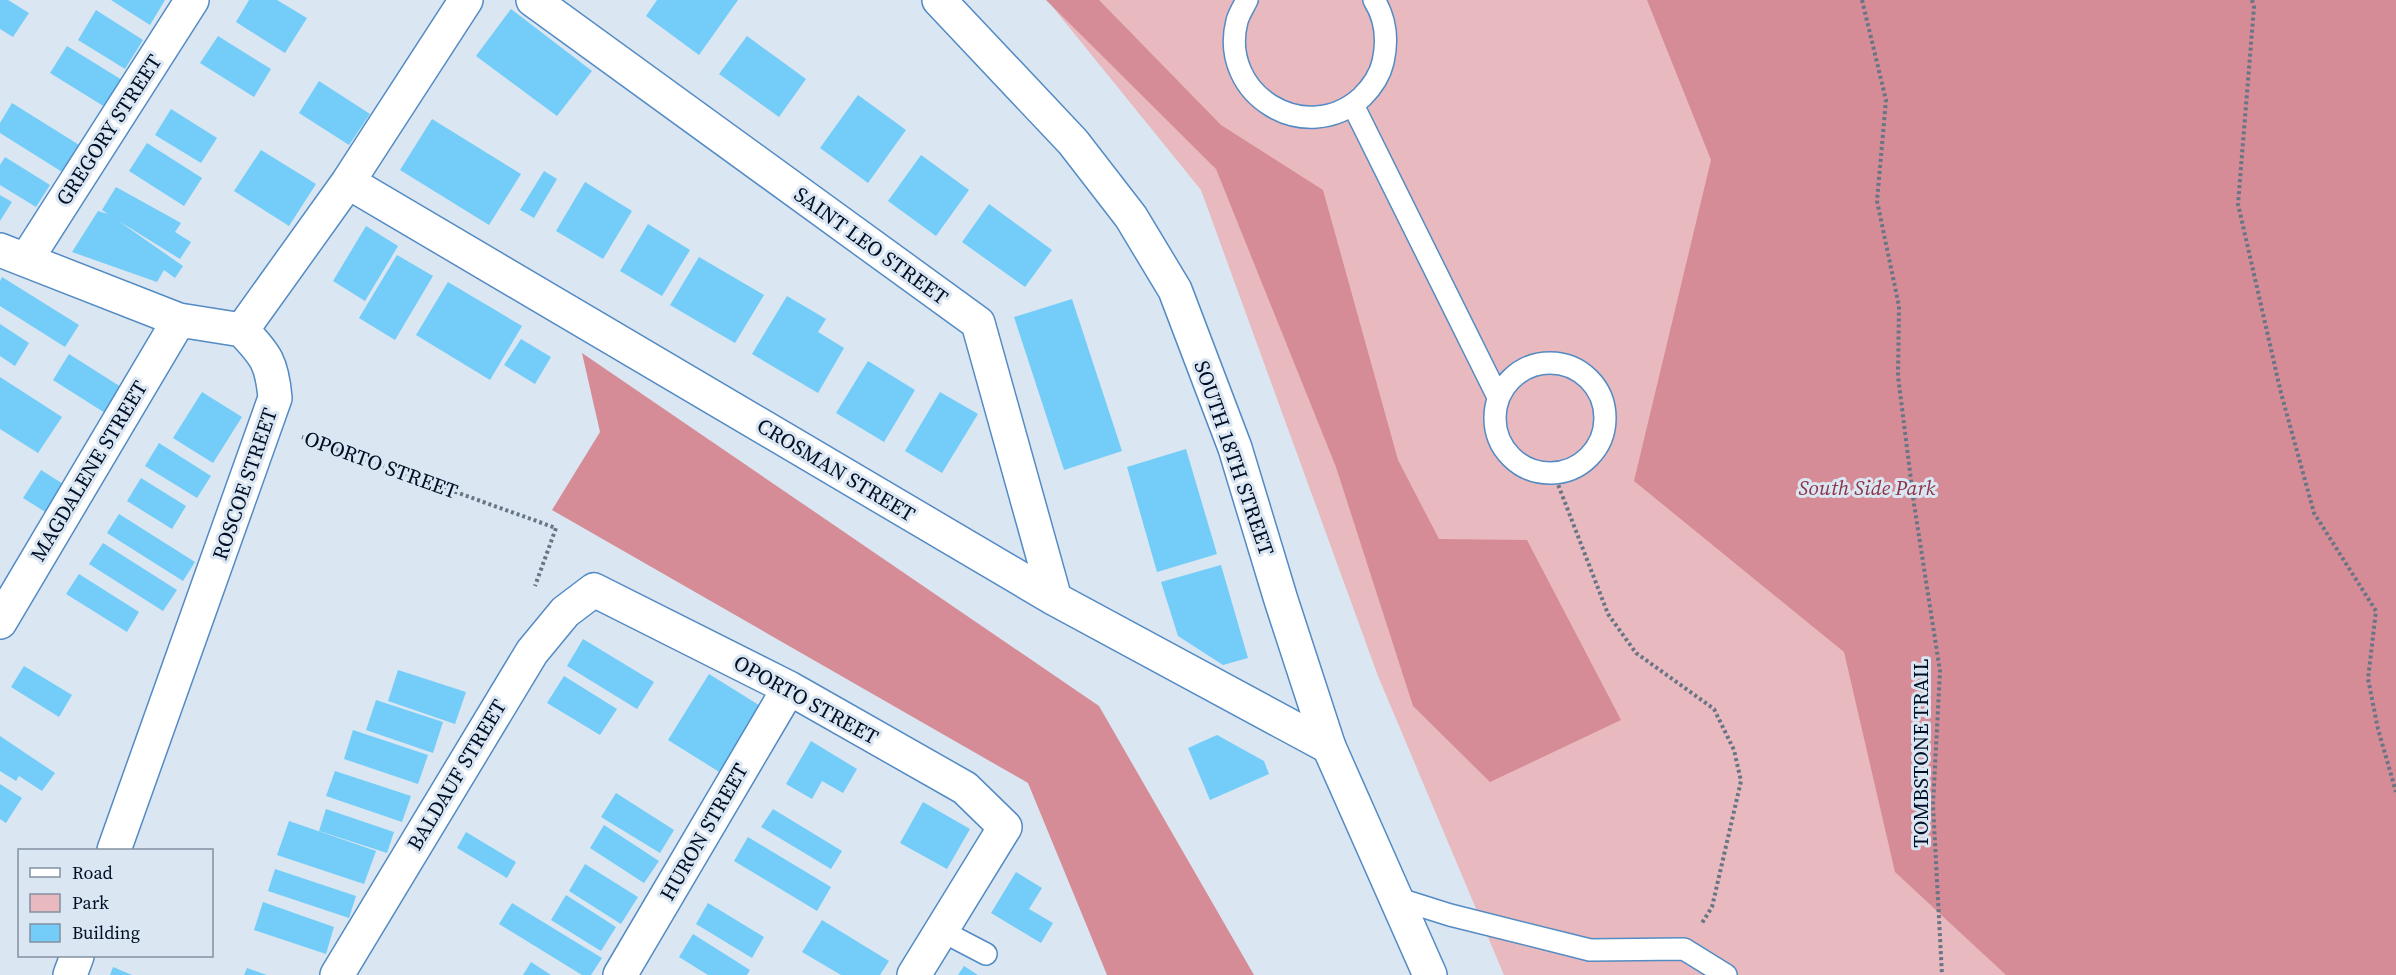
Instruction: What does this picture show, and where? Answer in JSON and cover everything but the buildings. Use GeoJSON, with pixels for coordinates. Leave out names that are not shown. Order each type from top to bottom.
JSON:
{"type":"FeatureCollection","features":[{"type":"Feature","properties":{"kind":"street","name":"GREGORY STREET"},"geometry":{"type":"LineString","coordinates":[[13,255],[192,0]]}},
{"type":"Feature","properties":{"kind":"street"},"geometry":{"type":"LineString","coordinates":[[13,255],[179,320],[242,330],[348,182],[465,0]]}},
{"type":"Feature","properties":{"kind":"street","name":"SAINT LEO STREET"},"geometry":{"type":"LineString","coordinates":[[533,0],[978,323],[1055,599]]}},
{"type":"Feature","properties":{"kind":"street","name":"SOUTH 18TH STREET"},"geometry":{"type":"LineString","coordinates":[[939,0],[1073,142],[1131,217],[1175,290],[1235,448],[1329,747],[1430,975]]}},
{"type":"Feature","properties":{"kind":"street","name":"CROSMAN STREET"},"geometry":{"type":"LineString","coordinates":[[348,182],[1055,599],[1329,747]]}},
{"type":"Feature","properties":{"kind":"street","name":"MAGDALENE STREET"},"geometry":{"type":"LineString","coordinates":[[0,622],[179,320]]}},
{"type":"Feature","properties":{"kind":"street","name":"ROSCOE STREET"},"geometry":{"type":"LineString","coordinates":[[114,849],[275,398],[273,373],[261,350],[242,330]]}},
{"type":"Feature","properties":{"kind":"street","name":"BALDAUF STREET"},"geometry":{"type":"LineString","coordinates":[[338,975],[532,651],[565,612],[594,590]]}},
{"type":"Feature","properties":{"kind":"street","name":"OPORTO STREET"},"geometry":{"type":"LineString","coordinates":[[594,590],[789,688],[965,788],[1005,827],[940,930]]}},
{"type":"Feature","properties":{"kind":"street","name":"HURON STREET"},"geometry":{"type":"LineString","coordinates":[[620,975],[789,688]]}},
{"type":"Feature","properties":{"kind":"street"},"geometry":{"type":"LineString","coordinates":[[914,975],[940,930]]}},
{"type":"Feature","properties":{"kind":"street"},"geometry":{"type":"LineString","coordinates":[[70,975],[77,957]]}},
{"type":"Feature","properties":{"kind":"lane"},"geometry":{"type":"LineString","coordinates":[[1247,0],[1237,20],[1234,46],[1240,72],[1255,94],[1276,110],[1301,117],[1328,116],[1353,105],[1370,90],[1382,69],[1387,46],[1385,23],[1374,0]]}},
{"type":"Feature","properties":{"kind":"lane"},"geometry":{"type":"LineString","coordinates":[[1353,105],[1498,397]]}},
{"type":"Feature","properties":{"kind":"lane"},"geometry":{"type":"LineString","coordinates":[[1539,363],[1557,363],[1574,368],[1589,378],[1599,393],[1605,410],[1604,428],[1598,446],[1587,460],[1572,470],[1554,474],[1535,472],[1518,464],[1505,451],[1496,434],[1494,416],[1498,397],[1508,381],[1522,370],[1539,363]]}},
{"type":"Feature","properties":{"kind":"lane"},"geometry":{"type":"LineString","coordinates":[[1396,898],[1450,915],[1590,950],[1684,949],[1726,975]]}},
{"type":"Feature","properties":{"kind":"lane"},"geometry":{"type":"LineString","coordinates":[[940,930],[986,954]]}},
{"type":"Feature","properties":{"kind":"path","name":"TOMBSTONE TRAIL"},"geometry":{"type":"LineString","coordinates":[[1862,0],[1887,100],[1877,201],[1899,306],[1898,376],[1914,504],[1940,671],[1933,805],[1942,975]]}},
{"type":"Feature","properties":{"kind":"path"},"geometry":{"type":"LineString","coordinates":[[2252,0],[2254,8],[2244,107],[2238,204],[2281,393],[2314,513],[2376,611],[2368,680],[2378,729],[2396,792]]}},
{"type":"Feature","properties":{"kind":"path","name":"OPORTO STREET"},"geometry":{"type":"LineString","coordinates":[[301,436],[556,528],[532,594],[555,602],[565,612]]}},
{"type":"Feature","properties":{"kind":"path"},"geometry":{"type":"LineString","coordinates":[[1554,474],[1608,614],[1636,652],[1714,709],[1734,750],[1741,781],[1712,907],[1684,949]]}},
{"type":"Feature","properties":{"kind":"green space"},"geometry":{"type":"Polygon","coordinates":[[[1046,0],[1099,0],[1221,125],[1323,190],[1398,460],[1439,539],[1527,540],[1621,720],[1490,782],[1413,706],[1336,467],[1216,169],[1046,0]]]}},
{"type":"Feature","properties":{"kind":"green space","name":"South Side Park"},"geometry":{"type":"Polygon","coordinates":[[[1047,0],[2396,0],[2396,975],[1504,975],[1378,676],[1201,190],[1047,0]]]}},
{"type":"Feature","properties":{"kind":"green space"},"geometry":{"type":"Polygon","coordinates":[[[1647,0],[2396,0],[2396,975],[2006,975],[1895,872],[1844,652],[1634,481],[1711,160],[1647,0]]]}},
{"type":"Feature","properties":{"kind":"green space"},"geometry":{"type":"Polygon","coordinates":[[[582,353],[1099,706],[1254,975],[1107,975],[1028,783],[552,510],[600,432],[582,353]]]}}]}
